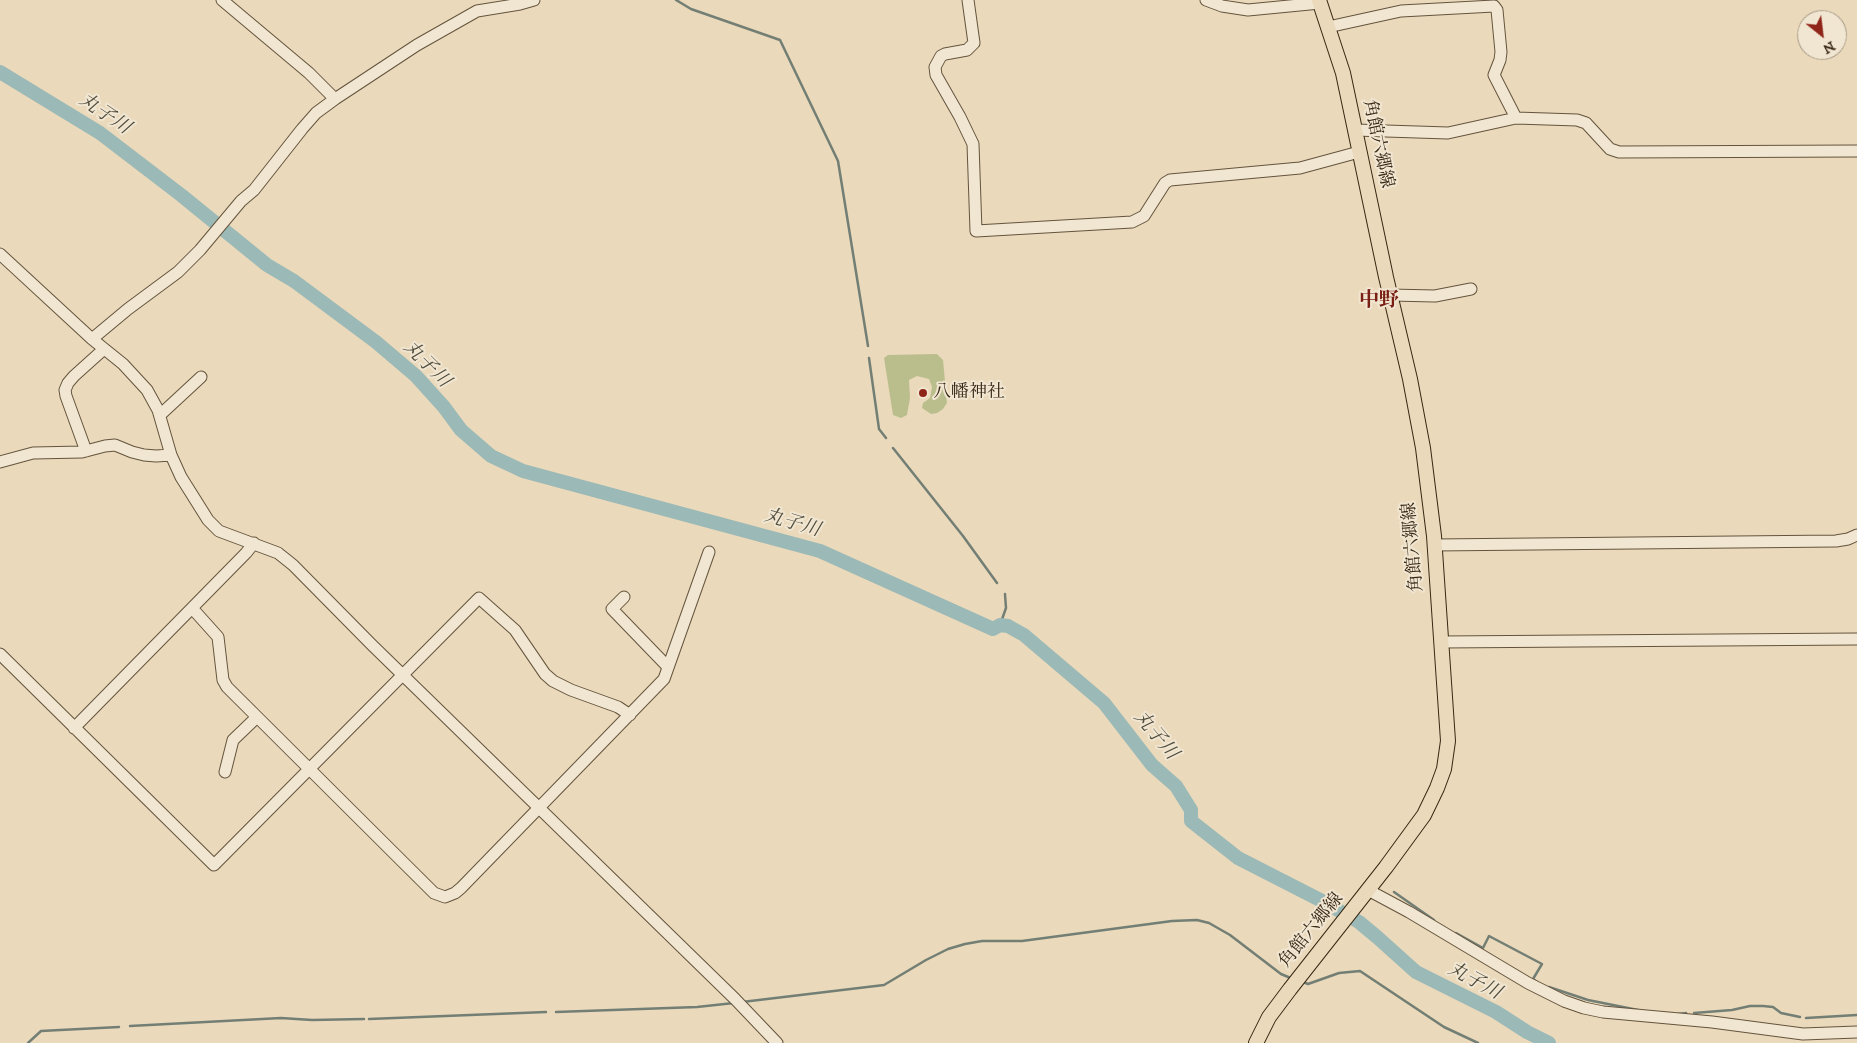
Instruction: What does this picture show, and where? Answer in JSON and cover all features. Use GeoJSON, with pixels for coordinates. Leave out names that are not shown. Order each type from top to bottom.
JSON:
{"type":"FeatureCollection","features":[{"type":"Feature","properties":{"kind":"main road","name":"角館六郷線"},"geometry":{"type":"LineString","coordinates":[[1256,1043],[1269,1017],[1331,939],[1424,814],[1438,788],[1444,769],[1448,741],[1434,545],[1423,448],[1410,379],[1390,295],[1343,74],[1320,2]]}},
{"type":"Feature","properties":{"kind":"street"},"geometry":{"type":"LineString","coordinates":[[222,0],[309,73],[335,99]]}},
{"type":"Feature","properties":{"kind":"street"},"geometry":{"type":"LineString","coordinates":[[92,339],[128,309],[178,272],[200,250],[241,202],[254,190],[316,113],[417,45],[490,4],[520,4],[534,0]]}},
{"type":"Feature","properties":{"kind":"street"},"geometry":{"type":"LineString","coordinates":[[968,0],[974,43],[967,50],[941,56],[935,67],[936,75],[964,124],[973,144],[976,231],[1132,222],[1144,216],[1161,189],[1170,180],[1300,168],[1359,152]]}},
{"type":"Feature","properties":{"kind":"street"},"geometry":{"type":"LineString","coordinates":[[1206,0],[1222,6],[1248,10],[1320,2]]}},
{"type":"Feature","properties":{"kind":"street"},"geometry":{"type":"LineString","coordinates":[[1328,26],[1401,11],[1494,6],[1497,10],[1501,52],[1494,75],[1516,118]]}},
{"type":"Feature","properties":{"kind":"street"},"geometry":{"type":"LineString","coordinates":[[1354,130],[1448,133],[1516,118],[1577,120],[1586,123],[1610,149],[1619,152],[1857,151]]}},
{"type":"Feature","properties":{"kind":"street"},"geometry":{"type":"LineString","coordinates":[[0,254],[92,339],[137,377],[147,390],[160,415],[171,455],[181,477],[218,531],[278,552],[294,565],[372,645],[739,1003],[777,1043]]}},
{"type":"Feature","properties":{"kind":"street"},"geometry":{"type":"LineString","coordinates":[[1390,295],[1435,296],[1471,289]]}},
{"type":"Feature","properties":{"kind":"street"},"geometry":{"type":"LineString","coordinates":[[86,451],[65,390],[74,376],[104,349]]}},
{"type":"Feature","properties":{"kind":"street"},"geometry":{"type":"LineString","coordinates":[[160,415],[201,377]]}},
{"type":"Feature","properties":{"kind":"street"},"geometry":{"type":"LineString","coordinates":[[0,462],[32,453],[74,453],[116,445],[144,455],[171,455]]}},
{"type":"Feature","properties":{"kind":"street"},"geometry":{"type":"LineString","coordinates":[[1434,545],[1836,541],[1857,535]]}},
{"type":"Feature","properties":{"kind":"street"},"geometry":{"type":"LineString","coordinates":[[74,728],[254,543]]}},
{"type":"Feature","properties":{"kind":"street"},"geometry":{"type":"LineString","coordinates":[[192,608],[218,637],[223,680],[310,770],[434,893],[439,896],[451,896],[540,808],[664,679],[709,552]]}},
{"type":"Feature","properties":{"kind":"street"},"geometry":{"type":"LineString","coordinates":[[0,654],[214,865],[479,598],[515,630],[545,674],[553,681],[571,690],[618,707],[630,715]]}},
{"type":"Feature","properties":{"kind":"street"},"geometry":{"type":"LineString","coordinates":[[624,598],[612,608],[668,668]]}},
{"type":"Feature","properties":{"kind":"street"},"geometry":{"type":"LineString","coordinates":[[1441,642],[1857,639]]}},
{"type":"Feature","properties":{"kind":"street"},"geometry":{"type":"LineString","coordinates":[[225,772],[233,740],[257,716]]}},
{"type":"Feature","properties":{"kind":"street"},"geometry":{"type":"LineString","coordinates":[[1368,890],[1409,912],[1528,983],[1564,1001],[1584,1008],[1603,1012],[1712,1022],[1803,1034],[1857,1032]]}},
{"type":"Feature","properties":{"kind":"green space"},"geometry":{"type":"Polygon","coordinates":[[[937,354],[943,360],[947,403],[943,409],[931,414],[922,408],[923,403],[930,398],[932,387],[929,379],[917,376],[909,380],[910,398],[907,415],[901,418],[893,415],[884,358],[888,355],[937,354]]]}},
{"type":"Feature","properties":{"kind":"waterway"},"geometry":{"type":"LineString","coordinates":[[676,0],[691,9],[780,40],[838,161],[868,346]]}},
{"type":"Feature","properties":{"kind":"waterway","name":"丸子川"},"geometry":{"type":"LineString","coordinates":[[0,72],[100,133],[181,195],[267,265],[294,281],[376,342],[416,376],[444,407],[461,430],[491,456],[523,471],[820,551],[993,629],[1000,625],[1008,626],[1024,635],[1104,703],[1152,765],[1176,786],[1191,810],[1191,821],[1238,858],[1359,922],[1416,972],[1496,1012],[1527,1032],[1549,1043]]}},
{"type":"Feature","properties":{"kind":"waterway"},"geometry":{"type":"LineString","coordinates":[[869,358],[879,429],[886,438]]}},
{"type":"Feature","properties":{"kind":"waterway"},"geometry":{"type":"LineString","coordinates":[[893,448],[963,536],[997,583]]}},
{"type":"Feature","properties":{"kind":"waterway"},"geometry":{"type":"LineString","coordinates":[[1000,625],[1006,608],[1005,594]]}},
{"type":"Feature","properties":{"kind":"waterway"},"geometry":{"type":"LineString","coordinates":[[1394,892],[1434,920]]}},
{"type":"Feature","properties":{"kind":"waterway"},"geometry":{"type":"LineString","coordinates":[[742,1002],[884,985],[926,960],[948,949],[965,944],[982,941],[1022,941],[1172,921],[1197,920],[1209,923],[1230,935],[1281,974],[1293,979]]}},
{"type":"Feature","properties":{"kind":"waterway"},"geometry":{"type":"LineString","coordinates":[[1456,933],[1483,948],[1489,936],[1542,964],[1533,979],[1537,982]]}},
{"type":"Feature","properties":{"kind":"waterway"},"geometry":{"type":"LineString","coordinates":[[1303,982],[1308,984],[1339,973],[1360,971],[1444,1027],[1478,1043]]}},
{"type":"Feature","properties":{"kind":"waterway"},"geometry":{"type":"LineString","coordinates":[[1549,987],[1588,1000],[1638,1010]]}},
{"type":"Feature","properties":{"kind":"waterway"},"geometry":{"type":"LineString","coordinates":[[556,1012],[697,1007],[734,1003]]}},
{"type":"Feature","properties":{"kind":"waterway"},"geometry":{"type":"LineString","coordinates":[[1694,1013],[1763,1006],[1773,1007],[1781,1013],[1800,1017]]}},
{"type":"Feature","properties":{"kind":"waterway"},"geometry":{"type":"LineString","coordinates":[[369,1019],[546,1012]]}},
{"type":"Feature","properties":{"kind":"waterway"},"geometry":{"type":"LineString","coordinates":[[1678,1014],[1686,1013]]}},
{"type":"Feature","properties":{"kind":"waterway"},"geometry":{"type":"LineString","coordinates":[[1806,1018],[1857,1015]]}},
{"type":"Feature","properties":{"kind":"waterway"},"geometry":{"type":"LineString","coordinates":[[130,1026],[281,1018],[312,1020],[364,1019]]}},
{"type":"Feature","properties":{"kind":"waterway"},"geometry":{"type":"LineString","coordinates":[[28,1043],[41,1031],[119,1027]]}},
{"type":"Feature","properties":{"kind":"place","name":"八幡神社"},"geometry":{"type":"Point","coordinates":[923,393]}},
{"type":"Feature","properties":{"kind":"district","name":"中野"},"geometry":{"type":"Point","coordinates":[1379,302]}}]}
